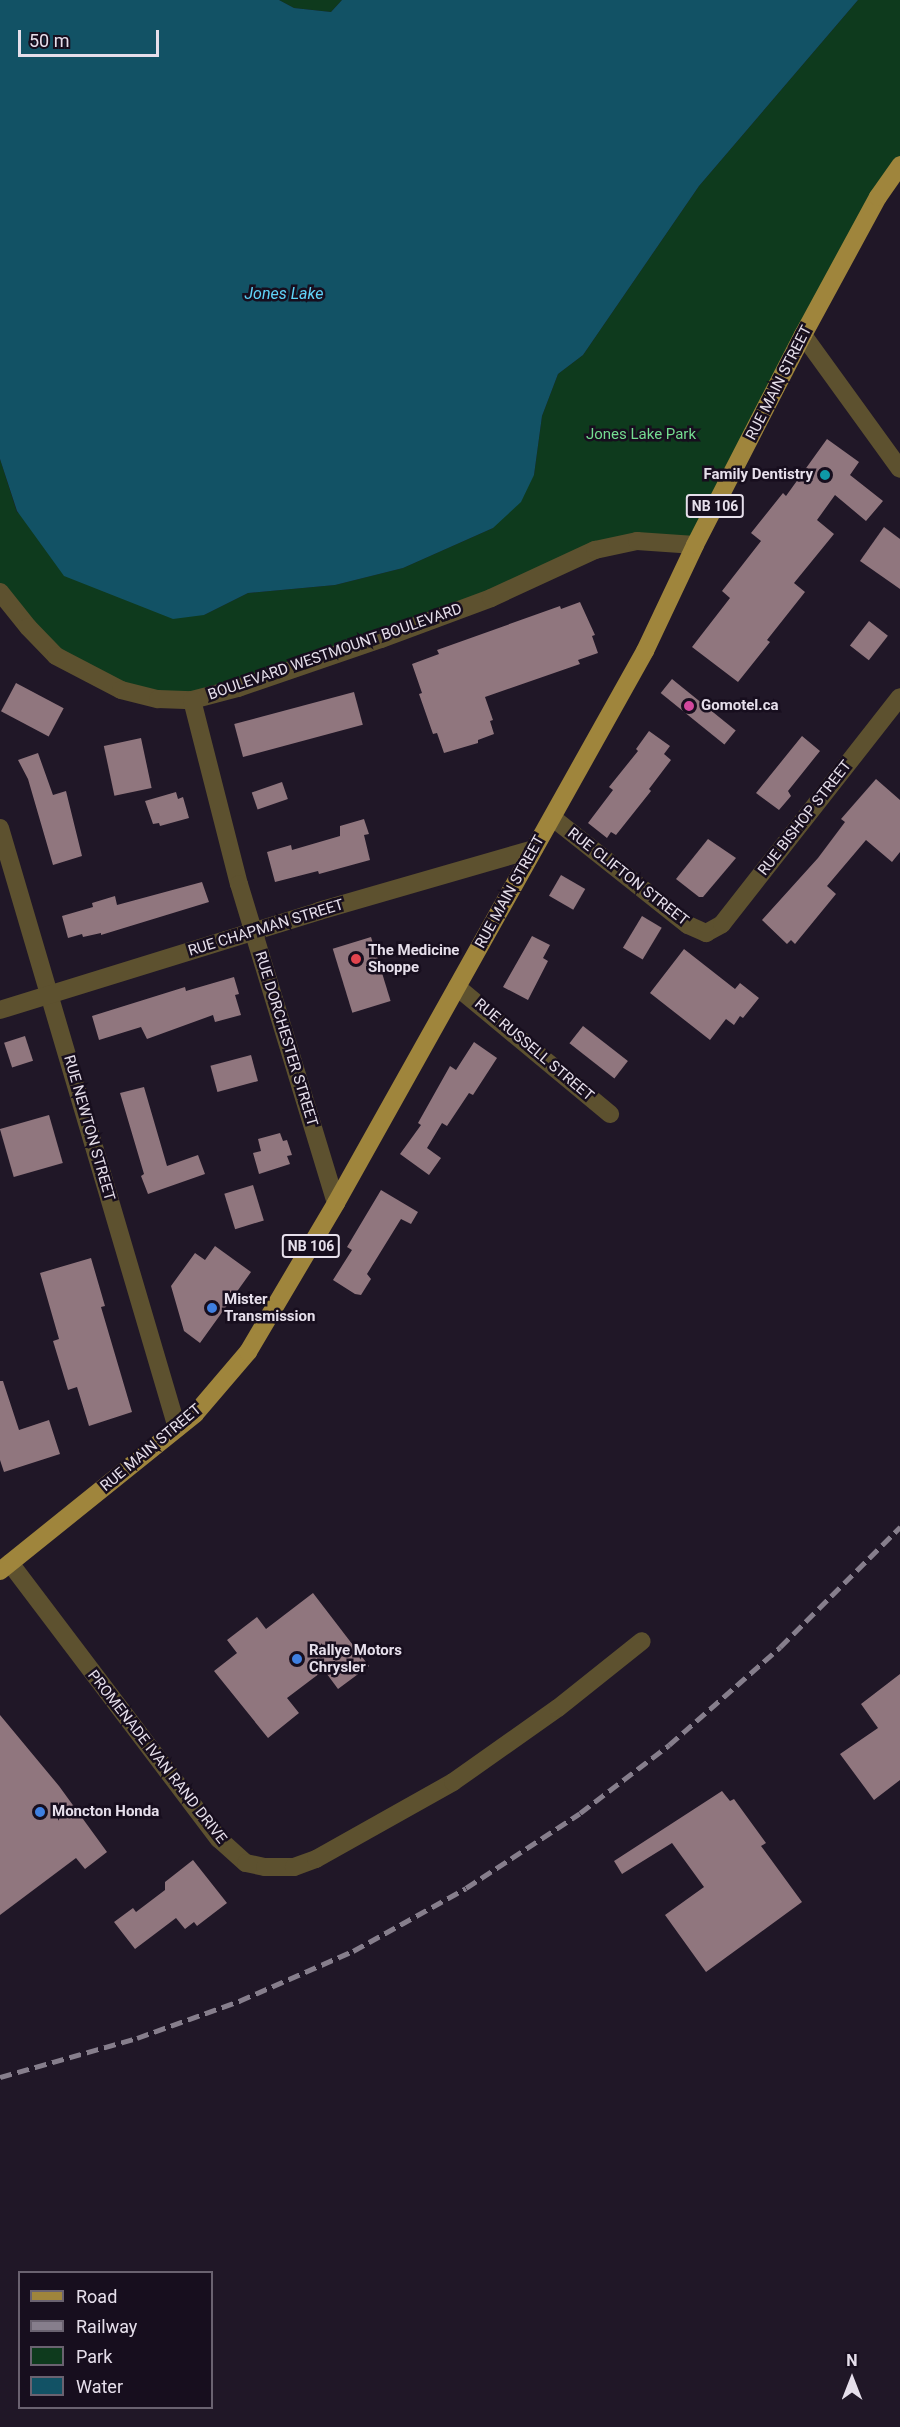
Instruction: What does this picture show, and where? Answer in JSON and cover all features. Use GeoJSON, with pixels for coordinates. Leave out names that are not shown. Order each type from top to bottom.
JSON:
{"type":"FeatureCollection","features":[{"type":"Feature","properties":{"kind":"main road","name":"RUE MAIN STREET"},"geometry":{"type":"LineString","coordinates":[[5,1567],[195,1414],[248,1352],[336,1203],[645,651],[695,545],[803,335],[878,197],[900,165]]}},
{"type":"Feature","properties":{"kind":"street"},"geometry":{"type":"LineString","coordinates":[[803,335],[900,469]]}},
{"type":"Feature","properties":{"kind":"street","name":"BOULEVARD WESTMOUNT BOULEVARD"},"geometry":{"type":"LineString","coordinates":[[0,592],[28,627],[56,656],[121,690],[158,699],[192,700],[238,688],[425,623],[491,598],[595,550],[637,541],[695,545]]}},
{"type":"Feature","properties":{"kind":"street","name":"RUE BISHOP STREET"},"geometry":{"type":"LineString","coordinates":[[706,933],[722,924],[900,697]]}},
{"type":"Feature","properties":{"kind":"street","name":"RUE DORCHESTER STREET"},"geometry":{"type":"LineString","coordinates":[[192,700],[254,932],[336,1203]]}},
{"type":"Feature","properties":{"kind":"street","name":"RUE CLIFTON STREET"},"geometry":{"type":"LineString","coordinates":[[553,818],[688,925],[706,933]]}},
{"type":"Feature","properties":{"kind":"street","name":"RUE NEWTON STREET"},"geometry":{"type":"LineString","coordinates":[[0,828],[177,1428]]}},
{"type":"Feature","properties":{"kind":"street","name":"RUE CHAPMAN STREET"},"geometry":{"type":"LineString","coordinates":[[0,1010],[534,849]]}},
{"type":"Feature","properties":{"kind":"street","name":"RUE RUSSELL STREET"},"geometry":{"type":"LineString","coordinates":[[457,987],[610,1114]]}},
{"type":"Feature","properties":{"kind":"street","name":"PROMENADE IVAN RAND DRIVE"},"geometry":{"type":"LineString","coordinates":[[5,1567],[219,1839],[246,1863],[266,1867],[294,1867],[316,1859],[453,1782],[558,1708],[642,1641]]}},
{"type":"Feature","properties":{"kind":"green space"},"geometry":{"type":"Polygon","coordinates":[[[279,0],[342,0],[331,12],[294,8],[279,0]]]}},
{"type":"Feature","properties":{"kind":"green space","name":"Jones Lake Park"},"geometry":{"type":"Polygon","coordinates":[[[858,0],[900,0],[900,165],[695,545],[637,541],[238,688],[158,699],[56,656],[0,592],[0,459],[17,512],[204,615],[248,593],[335,585],[403,568],[493,528],[534,475],[542,416],[558,374],[583,355],[699,186],[858,0]]]}},
{"type":"Feature","properties":{"kind":"water","name":"Jones Lake"},"geometry":{"type":"Polygon","coordinates":[[[0,0],[279,0],[294,8],[331,12],[342,0],[858,0],[699,186],[583,355],[558,374],[542,416],[534,475],[521,502],[493,528],[403,568],[335,585],[248,593],[204,615],[173,619],[64,576],[17,511],[0,459],[0,0]]]}},
{"type":"Feature","properties":{"kind":"building"},"geometry":{"type":"Polygon","coordinates":[[[827,439],[859,462],[850,475],[883,501],[866,521],[835,495],[817,520],[834,534],[794,583],[805,592],[767,640],[770,642],[738,682],[692,647],[730,598],[722,591],[761,541],[751,533],[783,493],[786,496],[827,439]]]}},
{"type":"Feature","properties":{"kind":"building"},"geometry":{"type":"Polygon","coordinates":[[[884,527],[900,539],[900,589],[860,561],[884,527]]]}},
{"type":"Feature","properties":{"kind":"building"},"geometry":{"type":"Polygon","coordinates":[[[580,602],[595,635],[592,636],[598,653],[578,660],[580,664],[485,697],[493,720],[490,721],[494,734],[478,740],[478,743],[444,753],[437,733],[433,734],[419,694],[422,693],[412,664],[439,654],[437,650],[560,606],[561,609],[580,602]]]}},
{"type":"Feature","properties":{"kind":"building"},"geometry":{"type":"Polygon","coordinates":[[[869,621],[888,636],[869,660],[850,645],[869,621]]]}},
{"type":"Feature","properties":{"kind":"building"},"geometry":{"type":"Polygon","coordinates":[[[672,679],[736,731],[724,745],[661,693],[672,679]]]}},
{"type":"Feature","properties":{"kind":"building"},"geometry":{"type":"Polygon","coordinates":[[[16,683],[64,708],[49,737],[1,711],[16,683]]]}},
{"type":"Feature","properties":{"kind":"building"},"geometry":{"type":"Polygon","coordinates":[[[354,692],[363,725],[243,757],[234,724],[354,692]]]}},
{"type":"Feature","properties":{"kind":"building"},"geometry":{"type":"Polygon","coordinates":[[[649,731],[670,746],[664,754],[671,760],[649,789],[651,791],[616,835],[611,832],[607,838],[588,823],[613,790],[609,787],[638,751],[636,749],[649,731]]]}},
{"type":"Feature","properties":{"kind":"building"},"geometry":{"type":"Polygon","coordinates":[[[802,736],[820,751],[788,791],[791,796],[779,810],[756,793],[802,736]]]}},
{"type":"Feature","properties":{"kind":"building"},"geometry":{"type":"Polygon","coordinates":[[[141,738],[152,788],[114,796],[104,746],[141,738]]]}},
{"type":"Feature","properties":{"kind":"building"},"geometry":{"type":"Polygon","coordinates":[[[38,753],[53,795],[66,791],[82,856],[53,865],[28,779],[18,760],[38,753]]]}},
{"type":"Feature","properties":{"kind":"building"},"geometry":{"type":"Polygon","coordinates":[[[876,779],[900,800],[900,852],[892,862],[866,840],[827,886],[836,894],[795,944],[791,940],[787,944],[762,920],[818,858],[845,822],[841,819],[876,779]]]}},
{"type":"Feature","properties":{"kind":"building"},"geometry":{"type":"Polygon","coordinates":[[[282,782],[288,799],[258,809],[252,792],[282,782]]]}},
{"type":"Feature","properties":{"kind":"building"},"geometry":{"type":"Polygon","coordinates":[[[176,792],[178,799],[183,797],[189,818],[160,826],[159,823],[153,824],[145,801],[176,792]]]}},
{"type":"Feature","properties":{"kind":"building"},"geometry":{"type":"Polygon","coordinates":[[[364,819],[369,834],[364,835],[370,860],[319,874],[318,871],[275,882],[267,852],[291,845],[292,850],[340,836],[340,826],[364,819]]]}},
{"type":"Feature","properties":{"kind":"building"},"geometry":{"type":"Polygon","coordinates":[[[708,839],[736,858],[703,897],[699,897],[676,879],[708,839]]]}},
{"type":"Feature","properties":{"kind":"building"},"geometry":{"type":"Polygon","coordinates":[[[561,875],[585,889],[573,910],[549,896],[561,875]]]}},
{"type":"Feature","properties":{"kind":"building"},"geometry":{"type":"Polygon","coordinates":[[[202,882],[209,902],[101,935],[101,933],[83,937],[82,934],[68,938],[62,916],[93,907],[92,903],[115,896],[117,905],[202,882]]]}},
{"type":"Feature","properties":{"kind":"building"},"geometry":{"type":"Polygon","coordinates":[[[642,916],[662,928],[643,960],[623,948],[642,916]]]}},
{"type":"Feature","properties":{"kind":"building"},"geometry":{"type":"Polygon","coordinates":[[[532,936],[550,945],[543,958],[548,961],[528,1000],[503,987],[532,936]]]}},
{"type":"Feature","properties":{"kind":"building"},"geometry":{"type":"Polygon","coordinates":[[[371,937],[391,1001],[352,1013],[333,949],[371,937]]]}},
{"type":"Feature","properties":{"kind":"building"},"geometry":{"type":"Polygon","coordinates":[[[684,949],[735,989],[740,983],[759,998],[743,1018],[740,1016],[734,1025],[726,1019],[710,1040],[650,993],[684,949]]]}},
{"type":"Feature","properties":{"kind":"building"},"geometry":{"type":"Polygon","coordinates":[[[234,977],[239,994],[235,995],[241,1015],[215,1022],[213,1015],[147,1039],[141,1027],[99,1040],[92,1016],[185,987],[186,991],[234,977]]]}},
{"type":"Feature","properties":{"kind":"building"},"geometry":{"type":"Polygon","coordinates":[[[583,1026],[628,1061],[614,1078],[569,1043],[583,1026]]]}},
{"type":"Feature","properties":{"kind":"building"},"geometry":{"type":"Polygon","coordinates":[[[25,1036],[33,1061],[12,1068],[4,1043],[25,1036]]]}},
{"type":"Feature","properties":{"kind":"building"},"geometry":{"type":"Polygon","coordinates":[[[474,1042],[497,1058],[473,1095],[469,1093],[447,1126],[442,1123],[427,1148],[441,1158],[429,1175],[400,1154],[421,1125],[418,1123],[450,1066],[456,1070],[474,1042]]]}},
{"type":"Feature","properties":{"kind":"building"},"geometry":{"type":"Polygon","coordinates":[[[251,1055],[258,1081],[217,1092],[210,1066],[251,1055]]]}},
{"type":"Feature","properties":{"kind":"building"},"geometry":{"type":"Polygon","coordinates":[[[144,1087],[167,1166],[198,1155],[205,1174],[148,1194],[141,1176],[144,1174],[120,1093],[144,1087]]]}},
{"type":"Feature","properties":{"kind":"building"},"geometry":{"type":"Polygon","coordinates":[[[49,1115],[63,1163],[14,1177],[0,1129],[49,1115]]]}},
{"type":"Feature","properties":{"kind":"building"},"geometry":{"type":"Polygon","coordinates":[[[280,1133],[283,1141],[287,1140],[292,1155],[287,1156],[290,1164],[259,1174],[253,1153],[261,1151],[258,1139],[280,1133]]]}},
{"type":"Feature","properties":{"kind":"building"},"geometry":{"type":"Polygon","coordinates":[[[253,1185],[264,1220],[235,1229],[224,1194],[253,1185]]]}},
{"type":"Feature","properties":{"kind":"building"},"geometry":{"type":"Polygon","coordinates":[[[381,1190],[418,1212],[411,1224],[401,1219],[367,1274],[371,1279],[361,1295],[355,1294],[333,1280],[352,1250],[347,1247],[381,1190]]]}},
{"type":"Feature","properties":{"kind":"building"},"geometry":{"type":"Polygon","coordinates":[[[215,1246],[251,1272],[200,1343],[184,1331],[171,1286],[195,1253],[205,1260],[215,1246]]]}},
{"type":"Feature","properties":{"kind":"building"},"geometry":{"type":"Polygon","coordinates":[[[91,1258],[105,1306],[101,1307],[132,1412],[89,1426],[77,1387],[68,1390],[53,1341],[59,1339],[40,1273],[91,1258]]]}},
{"type":"Feature","properties":{"kind":"building"},"geometry":{"type":"Polygon","coordinates":[[[0,1381],[3,1381],[19,1430],[49,1420],[60,1454],[4,1472],[0,1460],[0,1381]]]}},
{"type":"Feature","properties":{"kind":"building","name":"Rallye Motors Chrysler"},"geometry":{"type":"Polygon","coordinates":[[[313,1593],[369,1666],[338,1689],[324,1670],[287,1698],[299,1713],[268,1738],[214,1671],[237,1653],[227,1640],[257,1617],[266,1629],[313,1593]]]}},
{"type":"Feature","properties":{"kind":"building"},"geometry":{"type":"Polygon","coordinates":[[[900,1674],[900,1780],[874,1800],[840,1754],[878,1728],[861,1704],[900,1674]]]}},
{"type":"Feature","properties":{"kind":"building","name":"Moncton Honda"},"geometry":{"type":"Polygon","coordinates":[[[0,1715],[59,1786],[107,1852],[85,1869],[76,1858],[0,1915],[0,1715]]]}},
{"type":"Feature","properties":{"kind":"building"},"geometry":{"type":"Polygon","coordinates":[[[722,1791],[730,1801],[734,1799],[766,1843],[761,1846],[802,1902],[706,1972],[665,1915],[704,1887],[672,1843],[622,1874],[614,1861],[722,1791]]]}},
{"type":"Feature","properties":{"kind":"building"},"geometry":{"type":"Polygon","coordinates":[[[193,1860],[227,1903],[197,1926],[194,1922],[185,1929],[176,1918],[135,1949],[114,1922],[133,1908],[136,1912],[165,1890],[165,1882],[193,1860]]]}},
{"type":"Feature","properties":{"kind":"railway"},"geometry":{"type":"LineString","coordinates":[[0,2077],[137,2038],[239,2001],[353,1951],[466,1888],[580,1813],[669,1745],[780,1647],[900,1527]]}},
{"type":"Feature","properties":{"kind":"place","name":"Family Dentistry"},"geometry":{"type":"Point","coordinates":[825,475]}},
{"type":"Feature","properties":{"kind":"place","name":"Gomotel.ca"},"geometry":{"type":"Point","coordinates":[689,706]}},
{"type":"Feature","properties":{"kind":"place","name":"The Medicine Shoppe"},"geometry":{"type":"Point","coordinates":[356,959]}},
{"type":"Feature","properties":{"kind":"place","name":"Mister Transmission"},"geometry":{"type":"Point","coordinates":[212,1308]}},
{"type":"Feature","properties":{"kind":"place","name":"Rallye Motors Chrysler"},"geometry":{"type":"Point","coordinates":[297,1659]}},
{"type":"Feature","properties":{"kind":"place","name":"Moncton Honda"},"geometry":{"type":"Point","coordinates":[40,1812]}}]}
